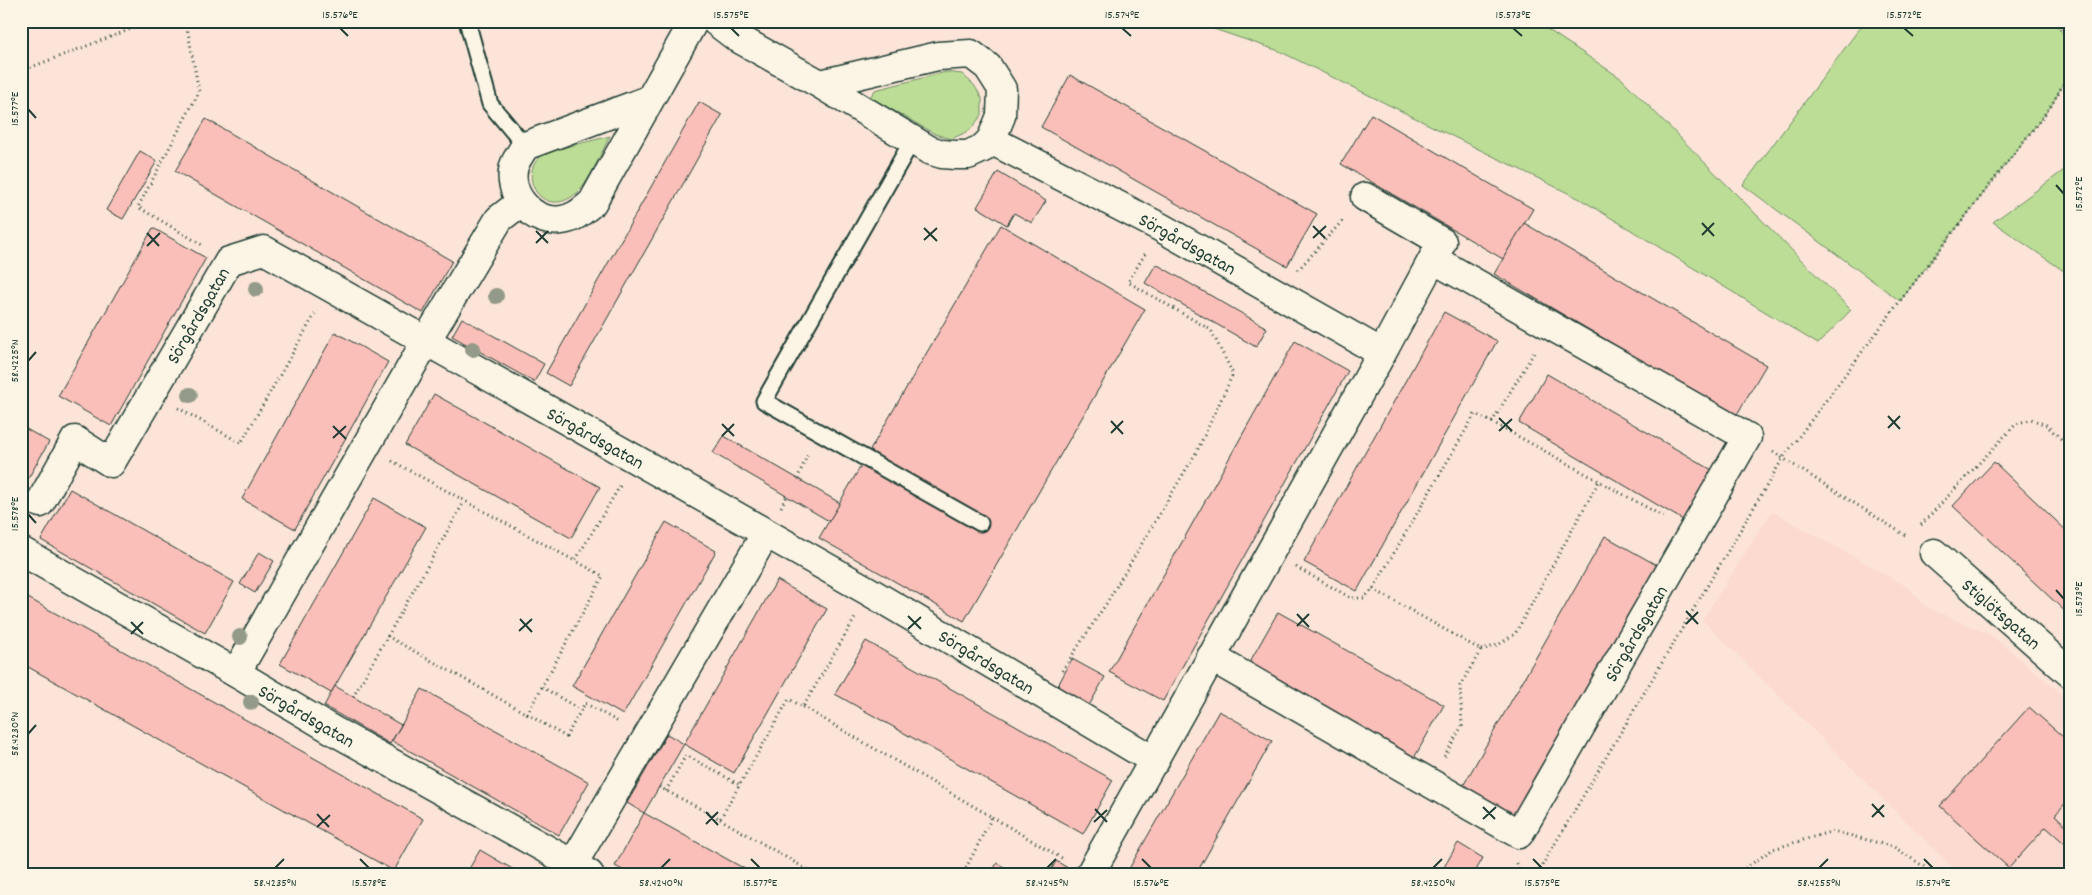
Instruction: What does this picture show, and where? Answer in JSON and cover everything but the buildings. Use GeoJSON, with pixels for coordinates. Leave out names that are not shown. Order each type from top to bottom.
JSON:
{"type":"FeatureCollection","features":[{"type":"Feature","properties":{"kind":"street"},"geometry":{"type":"LineString","coordinates":[[648,100],[525,146],[514,166],[512,184],[521,202],[537,216],[560,220],[576,216],[592,203],[648,100],[694,21]]}},
{"type":"Feature","properties":{"kind":"street"},"geometry":{"type":"LineString","coordinates":[[715,21],[736,38],[820,84],[929,150],[955,156],[968,155],[982,148],[991,140],[1001,116],[1002,89],[988,67],[971,54],[938,56],[820,84]]}},
{"type":"Feature","properties":{"kind":"street","name":"Sörgårdsgatan"},"geometry":{"type":"LineString","coordinates":[[991,140],[1160,227],[1382,353]]}},
{"type":"Feature","properties":{"kind":"street"},"geometry":{"type":"LineString","coordinates":[[1081,869],[1154,761],[1442,242],[1365,197]]}},
{"type":"Feature","properties":{"kind":"street"},"geometry":{"type":"LineString","coordinates":[[236,673],[426,341],[499,219],[521,202]]}},
{"type":"Feature","properties":{"kind":"street","name":"Sörgårdsgatan"},"geometry":{"type":"LineString","coordinates":[[40,504],[75,440],[110,463],[229,261],[264,250],[870,592],[1154,761]]}},
{"type":"Feature","properties":{"kind":"street","name":"Sörgårdsgatan"},"geometry":{"type":"LineString","coordinates":[[1211,657],[1519,834],[1748,437],[1432,259]]}},
{"type":"Feature","properties":{"kind":"street","name":"Sörgårdsgatan"},"geometry":{"type":"LineString","coordinates":[[21,551],[236,673],[569,868],[766,533]]}},
{"type":"Feature","properties":{"kind":"street","name":"Stiglötsgatan"},"geometry":{"type":"LineString","coordinates":[[1934,553],[2071,674]]}},
{"type":"Feature","properties":{"kind":"lane"},"geometry":{"type":"LineString","coordinates":[[468,21],[490,104],[525,146]]}},
{"type":"Feature","properties":{"kind":"lane"},"geometry":{"type":"LineString","coordinates":[[912,141],[764,401],[980,523]]}},
{"type":"Feature","properties":{"kind":"path"},"geometry":{"type":"LineString","coordinates":[[21,72],[152,21]]}},
{"type":"Feature","properties":{"kind":"path"},"geometry":{"type":"LineString","coordinates":[[186,21],[199,92],[138,207],[229,261]]}},
{"type":"Feature","properties":{"kind":"path"},"geometry":{"type":"LineString","coordinates":[[2054,21],[2071,43]]}},
{"type":"Feature","properties":{"kind":"path"},"geometry":{"type":"LineString","coordinates":[[1537,874],[1783,458],[1900,301],[2051,106],[2071,70]]}},
{"type":"Feature","properties":{"kind":"path"},"geometry":{"type":"LineString","coordinates":[[1277,293],[1365,197]]}},
{"type":"Feature","properties":{"kind":"path"},"geometry":{"type":"LineString","coordinates":[[1045,696],[1106,604],[1197,451],[1233,374],[1211,330],[1128,282],[1160,227]]}},
{"type":"Feature","properties":{"kind":"path"},"geometry":{"type":"LineString","coordinates":[[151,393],[241,443],[330,287]]}},
{"type":"Feature","properties":{"kind":"path"},"geometry":{"type":"LineString","coordinates":[[1492,422],[1551,325]]}},
{"type":"Feature","properties":{"kind":"path"},"geometry":{"type":"LineString","coordinates":[[1270,552],[1350,598],[1364,598],[1373,589],[1474,414],[1492,422],[1693,533]]}},
{"type":"Feature","properties":{"kind":"path"},"geometry":{"type":"LineString","coordinates":[[1909,538],[2016,424],[2031,419],[2046,424],[2071,448]]}},
{"type":"Feature","properties":{"kind":"path"},"geometry":{"type":"LineString","coordinates":[[366,446],[464,502],[603,576],[527,714]]}},
{"type":"Feature","properties":{"kind":"path"},"geometry":{"type":"LineString","coordinates":[[1783,458],[1934,553]]}},
{"type":"Feature","properties":{"kind":"path"},"geometry":{"type":"LineString","coordinates":[[575,561],[635,459]]}},
{"type":"Feature","properties":{"kind":"path"},"geometry":{"type":"LineString","coordinates":[[1430,783],[1462,726],[1460,686],[1481,650],[1498,645],[1514,634],[1599,481]]}},
{"type":"Feature","properties":{"kind":"path"},"geometry":{"type":"LineString","coordinates":[[353,697],[464,502]]}},
{"type":"Feature","properties":{"kind":"path"},"geometry":{"type":"LineString","coordinates":[[1373,589],[1481,650]]}},
{"type":"Feature","properties":{"kind":"path"},"geometry":{"type":"LineString","coordinates":[[803,707],[870,592]]}},
{"type":"Feature","properties":{"kind":"path"},"geometry":{"type":"LineString","coordinates":[[387,636],[566,737],[585,703],[646,738]]}},
{"type":"Feature","properties":{"kind":"path"},"geometry":{"type":"LineString","coordinates":[[542,687],[581,710]]}},
{"type":"Feature","properties":{"kind":"path"},"geometry":{"type":"LineString","coordinates":[[720,819],[788,699],[1081,869]]}},
{"type":"Feature","properties":{"kind":"path"},"geometry":{"type":"LineString","coordinates":[[666,791],[686,755],[740,785]]}},
{"type":"Feature","properties":{"kind":"path"},"geometry":{"type":"LineString","coordinates":[[659,787],[720,819],[815,874]]}},
{"type":"Feature","properties":{"kind":"path"},"geometry":{"type":"LineString","coordinates":[[963,874],[992,817]]}},
{"type":"Feature","properties":{"kind":"path"},"geometry":{"type":"LineString","coordinates":[[1737,874],[1773,849],[1833,831],[1894,847],[1934,874]]}},
{"type":"Feature","properties":{"kind":"path"},"geometry":{"type":"LineString","coordinates":[[21,865],[36,874]]}},
{"type":"Feature","properties":{"kind":"shaded area"},"geometry":{"type":"Polygon","coordinates":[[[1772,511],[1908,587],[1926,607],[1991,635],[2071,701],[2071,874],[1959,874],[1702,620],[1772,511]]]}},
{"type":"Feature","properties":{"kind":"green space"},"geometry":{"type":"Polygon","coordinates":[[[1190,21],[1535,21],[1622,79],[1851,310],[1818,344],[1580,199],[1279,51],[1190,21]]]}},
{"type":"Feature","properties":{"kind":"green space"},"geometry":{"type":"Polygon","coordinates":[[[1865,21],[2054,21],[2071,43],[2071,70],[2051,106],[1900,301],[1743,185],[1865,21]]]}},
{"type":"Feature","properties":{"kind":"green space"},"geometry":{"type":"Polygon","coordinates":[[[946,72],[962,74],[974,85],[982,98],[982,115],[969,131],[951,139],[935,134],[870,97],[875,90],[946,72]]]}},
{"type":"Feature","properties":{"kind":"green space"},"geometry":{"type":"Polygon","coordinates":[[[610,136],[591,174],[578,192],[566,200],[555,202],[546,200],[538,195],[533,187],[531,178],[533,168],[538,159],[551,152],[610,136]]]}},
{"type":"Feature","properties":{"kind":"green space"},"geometry":{"type":"Polygon","coordinates":[[[2071,165],[2071,276],[1993,222],[2071,165]]]}}]}
